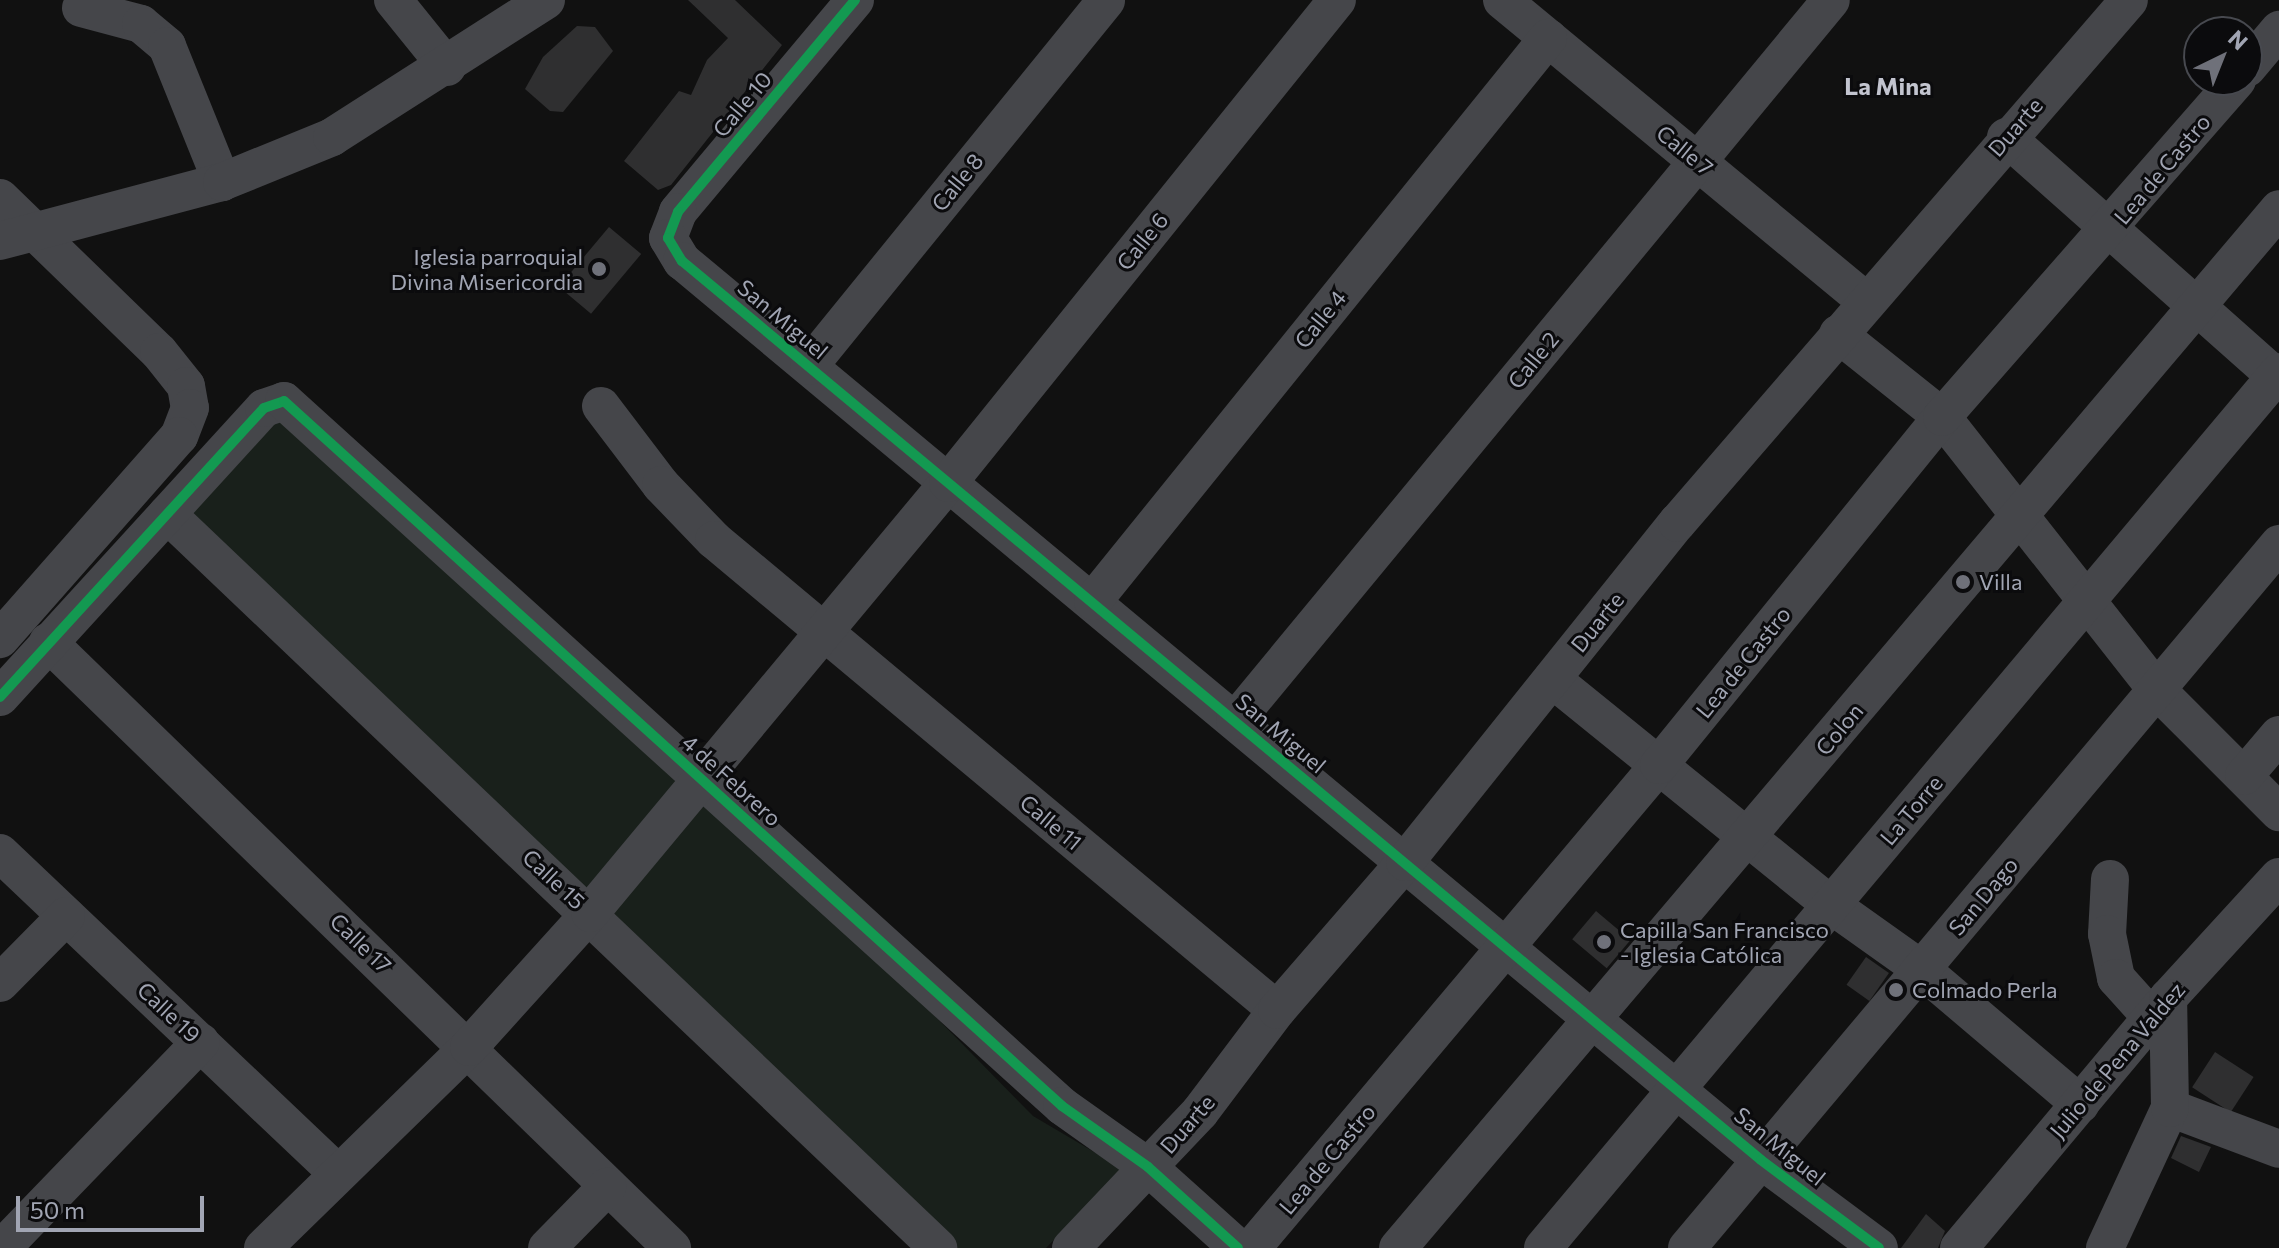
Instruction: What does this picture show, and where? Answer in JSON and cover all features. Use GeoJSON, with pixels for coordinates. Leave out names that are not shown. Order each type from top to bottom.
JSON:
{"type":"FeatureCollection","features":[{"type":"Feature","properties":{"kind":"street"},"geometry":{"type":"LineString","coordinates":[[393,0],[447,67]]}},
{"type":"Feature","properties":{"kind":"street"},"geometry":{"type":"LineString","coordinates":[[18,238],[222,182],[332,137],[447,67],[546,0]]}},
{"type":"Feature","properties":{"kind":"street","name":"Calle 10"},"geometry":{"type":"LineString","coordinates":[[668,238],[678,212],[855,0]]}},
{"type":"Feature","properties":{"kind":"street","name":"Calle 8"},"geometry":{"type":"LineString","coordinates":[[809,366],[1106,0]]}},
{"type":"Feature","properties":{"kind":"street","name":"Calle 6"},"geometry":{"type":"LineString","coordinates":[[263,1248],[469,1047],[590,913],[948,483],[1337,0]]}},
{"type":"Feature","properties":{"kind":"street","name":"Calle 7"},"geometry":{"type":"LineString","coordinates":[[1502,0],[1866,301]]}},
{"type":"Feature","properties":{"kind":"street","name":"Duarte"},"geometry":{"type":"LineString","coordinates":[[1071,1248],[1200,1112],[1277,1010],[1405,862],[1838,334],[2006,137],[2129,0]]}},
{"type":"Feature","properties":{"kind":"street","name":"Calle 2"},"geometry":{"type":"LineString","coordinates":[[1235,721],[1697,160],[1818,5]]}},
{"type":"Feature","properties":{"kind":"street"},"geometry":{"type":"LineString","coordinates":[[81,8],[141,24],[167,46],[222,182]]}},
{"type":"Feature","properties":{"kind":"street"},"geometry":{"type":"LineString","coordinates":[[2263,49],[2279,30]]}},
{"type":"Feature","properties":{"kind":"street","name":"Calle 4"},"geometry":{"type":"LineString","coordinates":[[1093,601],[1548,38]]}},
{"type":"Feature","properties":{"kind":"street","name":"Lea de Castro"},"geometry":{"type":"LineString","coordinates":[[1252,1248],[1659,765],[1942,417],[2110,230],[2223,96]]}},
{"type":"Feature","properties":{"kind":"street"},"geometry":{"type":"LineString","coordinates":[[2006,137],[2278,376]]}},
{"type":"Feature","properties":{"kind":"street"},"geometry":{"type":"LineString","coordinates":[[0,198],[18,238],[159,352],[186,386],[190,408],[179,436],[0,639]]}},
{"type":"Feature","properties":{"kind":"street","name":"Colon"},"geometry":{"type":"LineString","coordinates":[[1398,1248],[2279,209]]}},
{"type":"Feature","properties":{"kind":"street","name":"San Miguel"},"geometry":{"type":"LineString","coordinates":[[668,238],[682,261],[948,483],[1761,1160],[1879,1248]]}},
{"type":"Feature","properties":{"kind":"street"},"geometry":{"type":"LineString","coordinates":[[1838,334],[1942,417],[2084,604],[2157,690],[2279,812]]}},
{"type":"Feature","properties":{"kind":"street","name":"La Torre"},"geometry":{"type":"LineString","coordinates":[[1543,1248],[2278,376]]}},
{"type":"Feature","properties":{"kind":"street","name":"4 de Febrero"},"geometry":{"type":"LineString","coordinates":[[167,514],[264,408],[284,401],[1050,1095],[1148,1167],[1238,1248]]}},
{"type":"Feature","properties":{"kind":"street","name":"Calle 11"},"geometry":{"type":"LineString","coordinates":[[601,406],[661,485],[714,540],[1277,1010]]}},
{"type":"Feature","properties":{"kind":"street"},"geometry":{"type":"LineString","coordinates":[[0,697],[167,514]]}},
{"type":"Feature","properties":{"kind":"street","name":"Calle 15"},"geometry":{"type":"LineString","coordinates":[[167,514],[590,913],[938,1248]]}},
{"type":"Feature","properties":{"kind":"street","name":"San Dago"},"geometry":{"type":"LineString","coordinates":[[1687,1248],[2279,544]]}},
{"type":"Feature","properties":{"kind":"street","name":"Calle 17"},"geometry":{"type":"LineString","coordinates":[[48,642],[469,1047],[672,1248]]}},
{"type":"Feature","properties":{"kind":"street"},"geometry":{"type":"LineString","coordinates":[[1552,679],[1831,905],[1921,969],[2080,1104]]}},
{"type":"Feature","properties":{"kind":"street"},"geometry":{"type":"LineString","coordinates":[[2244,776],[2279,735]]}},
{"type":"Feature","properties":{"kind":"street","name":"Calle 19"},"geometry":{"type":"LineString","coordinates":[[0,853],[337,1173]]}},
{"type":"Feature","properties":{"kind":"street","name":"Julio de Pena Valdez"},"geometry":{"type":"LineString","coordinates":[[1959,1248],[2160,1008],[2279,877]]}},
{"type":"Feature","properties":{"kind":"street"},"geometry":{"type":"LineString","coordinates":[[2110,879],[2107,934],[2116,978],[2160,1008],[2170,1108],[2119,1242]]}},
{"type":"Feature","properties":{"kind":"street"},"geometry":{"type":"LineString","coordinates":[[0,983],[66,916]]}},
{"type":"Feature","properties":{"kind":"street"},"geometry":{"type":"LineString","coordinates":[[2,1248],[201,1042]]}},
{"type":"Feature","properties":{"kind":"street"},"geometry":{"type":"LineString","coordinates":[[2170,1108],[2279,1149]]}},
{"type":"Feature","properties":{"kind":"street"},"geometry":{"type":"LineString","coordinates":[[547,1248],[607,1187]]}},
{"type":"Feature","properties":{"kind":"shaded area"},"geometry":{"type":"Polygon","coordinates":[[[297,413],[698,787],[590,913],[173,520],[246,427],[297,413]]]}},
{"type":"Feature","properties":{"kind":"shaded area"},"geometry":{"type":"Polygon","coordinates":[[[711,788],[1033,1116],[1123,1169],[1046,1248],[938,1248],[599,923],[711,788]]]}},
{"type":"Feature","properties":{"kind":"building"},"geometry":{"type":"Polygon","coordinates":[[[688,0],[735,0],[782,45],[671,185],[658,190],[624,161],[679,91],[691,95],[707,60],[728,38],[688,0]]]}},
{"type":"Feature","properties":{"kind":"building"},"geometry":{"type":"Polygon","coordinates":[[[577,26],[595,27],[613,51],[563,112],[550,111],[525,89],[543,57],[577,26]]]}},
{"type":"Feature","properties":{"kind":"building","name":"Iglesia parroquial Divina Misericordia"},"geometry":{"type":"Polygon","coordinates":[[[609,227],[641,254],[591,314],[559,287],[609,227]]]}},
{"type":"Feature","properties":{"kind":"building","name":"Capilla San Francisco - Iglesia Católica"},"geometry":{"type":"Polygon","coordinates":[[[1596,911],[1630,940],[1607,968],[1572,939],[1596,911]]]}},
{"type":"Feature","properties":{"kind":"building"},"geometry":{"type":"Polygon","coordinates":[[[1866,957],[1889,973],[1869,1001],[1846,985],[1866,957]]]}},
{"type":"Feature","properties":{"kind":"building"},"geometry":{"type":"Polygon","coordinates":[[[2215,1052],[2254,1077],[2231,1112],[2192,1087],[2215,1052]]]}},
{"type":"Feature","properties":{"kind":"building"},"geometry":{"type":"Polygon","coordinates":[[[2181,1136],[2211,1147],[2199,1172],[2171,1158],[2181,1136]]]}},
{"type":"Feature","properties":{"kind":"building"},"geometry":{"type":"Polygon","coordinates":[[[1926,1214],[1945,1231],[1938,1248],[1901,1248],[1926,1214]]]}},
{"type":"Feature","properties":{"kind":"cycle path"},"geometry":{"type":"LineString","coordinates":[[855,0],[678,212],[668,238],[682,261],[1761,1160],[1879,1248]]}},
{"type":"Feature","properties":{"kind":"cycle path"},"geometry":{"type":"LineString","coordinates":[[0,697],[264,408],[284,401],[1062,1106],[1148,1167],[1238,1248]]}},
{"type":"Feature","properties":{"kind":"place","name":"Iglesia parroquial Divina Misericordia"},"geometry":{"type":"Point","coordinates":[599,269]}},
{"type":"Feature","properties":{"kind":"place","name":"Villa"},"geometry":{"type":"Point","coordinates":[1963,582]}},
{"type":"Feature","properties":{"kind":"place","name":"Capilla San Francisco - Iglesia Católica"},"geometry":{"type":"Point","coordinates":[1604,942]}},
{"type":"Feature","properties":{"kind":"place","name":"Colmado Perla"},"geometry":{"type":"Point","coordinates":[1896,990]}},
{"type":"Feature","properties":{"kind":"district","name":"La Mina"},"geometry":{"type":"Point","coordinates":[1888,86]}}]}
